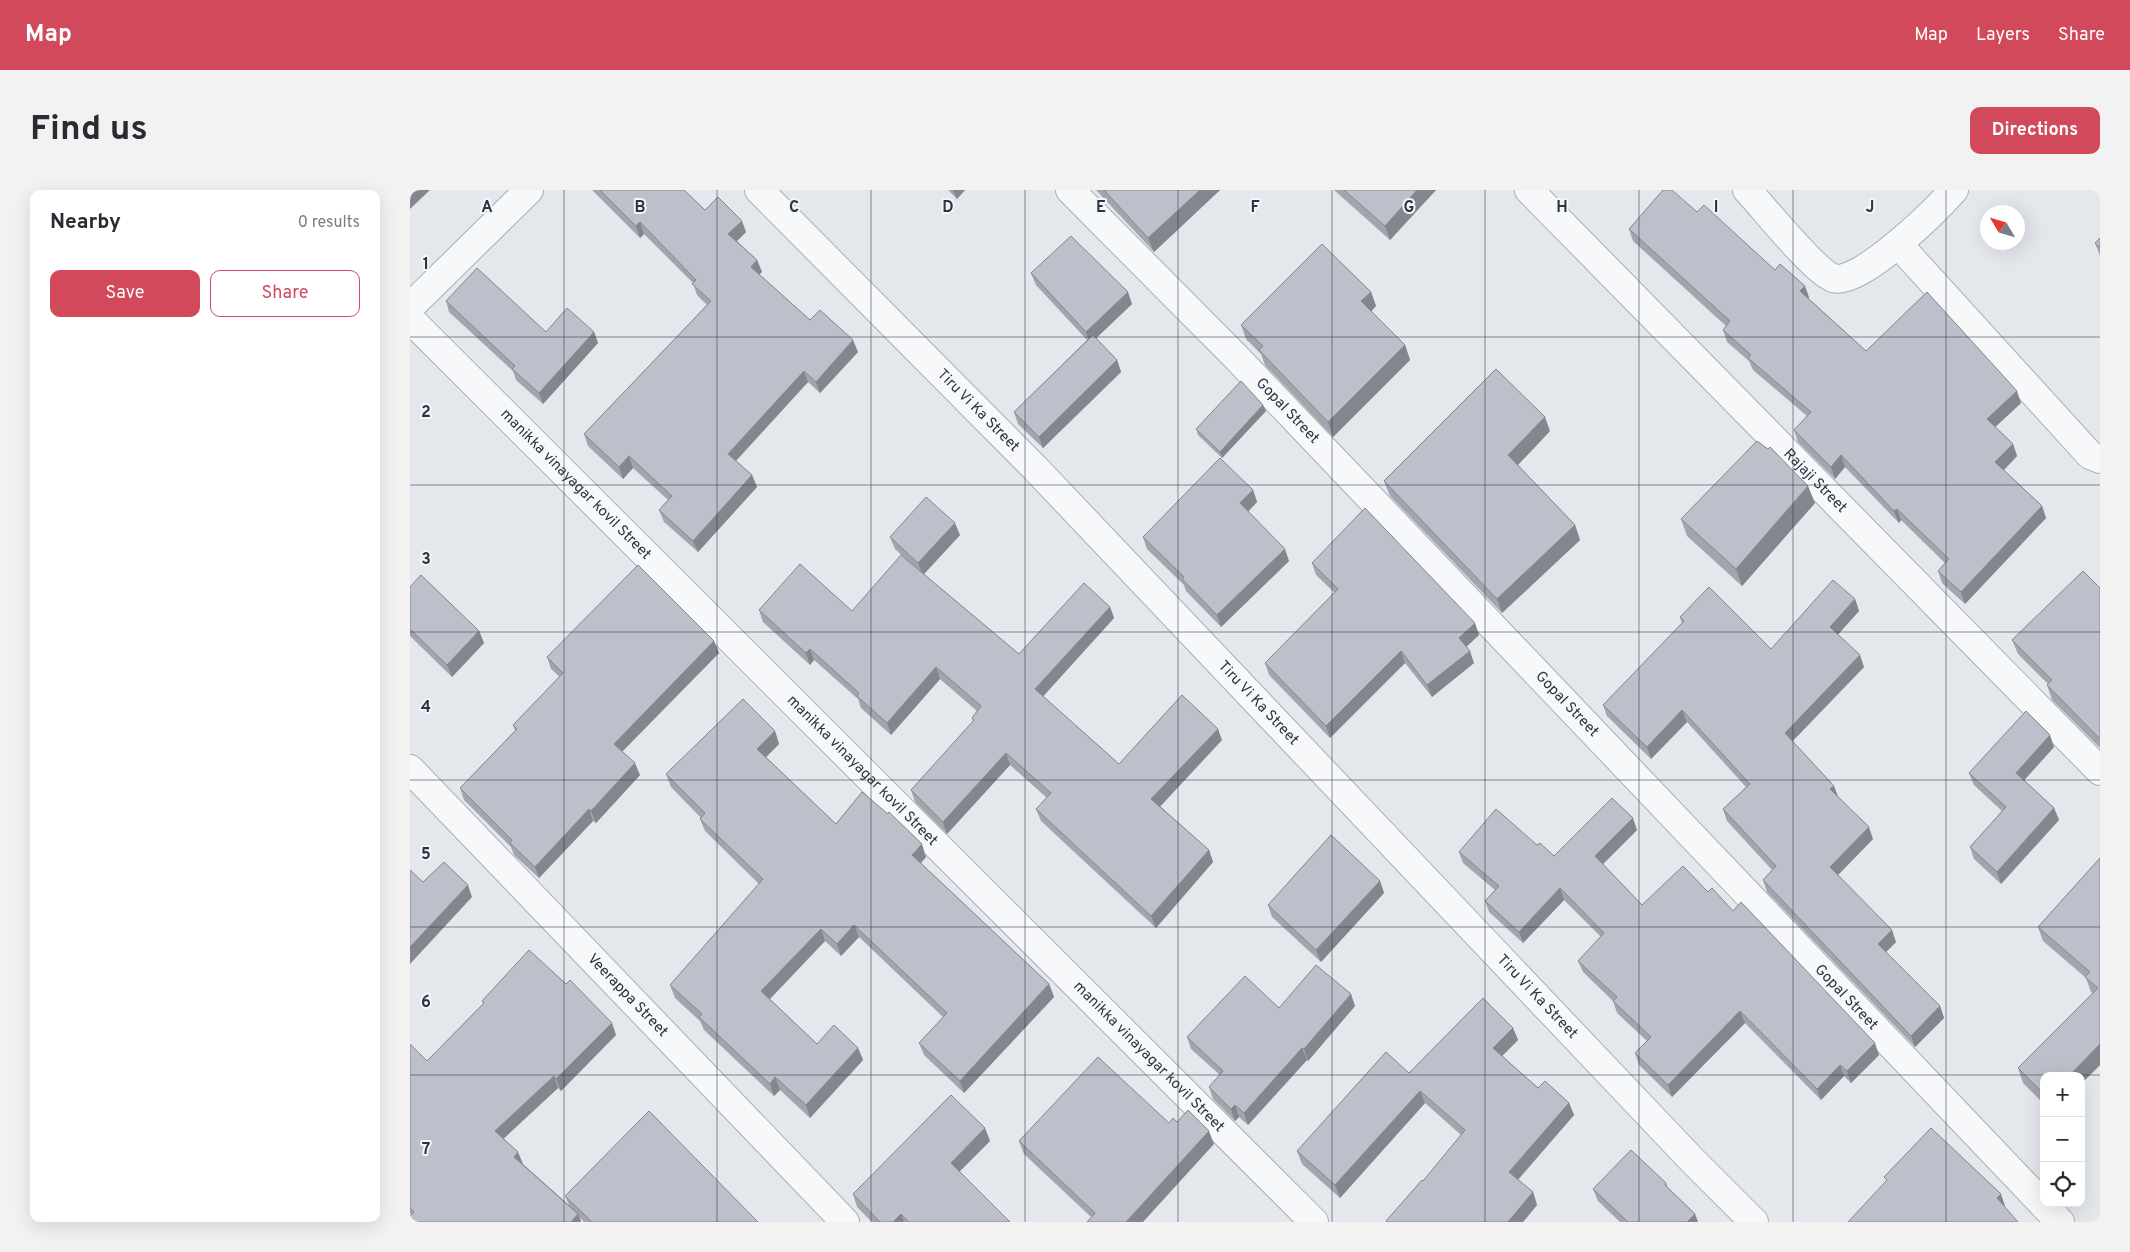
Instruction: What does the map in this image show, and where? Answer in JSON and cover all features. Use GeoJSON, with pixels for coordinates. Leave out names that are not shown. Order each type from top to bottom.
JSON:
{"type":"FeatureCollection","features":[{"type":"Feature","properties":{"kind":"street"},"geometry":{"type":"LineString","coordinates":[[410,307],[529,190]]}},
{"type":"Feature","properties":{"kind":"street","name":"Tiru Vi Ka Street"},"geometry":{"type":"LineString","coordinates":[[759,190],[1035,468],[1690,1159],[1754,1222]]}},
{"type":"Feature","properties":{"kind":"street","name":"Gopal Street"},"geometry":{"type":"LineString","coordinates":[[1070,190],[1234,356],[2060,1222]]}},
{"type":"Feature","properties":{"kind":"street","name":"Rajaji Street"},"geometry":{"type":"LineString","coordinates":[[1529,190],[2100,771]]}},
{"type":"Feature","properties":{"kind":"street"},"geometry":{"type":"LineString","coordinates":[[1748,190],[1816,266],[1834,278],[1851,277],[1898,244],[1954,190]]}},
{"type":"Feature","properties":{"kind":"street"},"geometry":{"type":"LineString","coordinates":[[1898,244],[2090,455],[2100,459]]}},
{"type":"Feature","properties":{"kind":"street","name":"manikka vinayagar kovil Street"},"geometry":{"type":"LineString","coordinates":[[410,319],[1314,1222]]}},
{"type":"Feature","properties":{"kind":"street","name":"Veerappa Street"},"geometry":{"type":"LineString","coordinates":[[410,769],[845,1222]]}},
{"type":"Feature","properties":{"kind":"building"},"geometry":{"type":"Polygon","coordinates":[[[410,190],[416,190],[410,196],[410,190]]]}},
{"type":"Feature","properties":{"kind":"building"},"geometry":{"type":"Polygon","coordinates":[[[600,190],[684,190],[705,210],[718,197],[742,221],[728,234],[757,260],[751,267],[810,320],[820,310],[853,340],[816,382],[804,371],[728,454],[752,475],[693,541],[659,510],[672,496],[629,456],[619,467],[584,434],[711,301],[692,284],[696,280],[640,222],[636,226],[600,190]]]}},
{"type":"Feature","properties":{"kind":"building"},"geometry":{"type":"Polygon","coordinates":[[[1104,190],[1200,190],[1148,238],[1104,190]]]}},
{"type":"Feature","properties":{"kind":"building"},"geometry":{"type":"Polygon","coordinates":[[[1344,190],[1417,190],[1385,226],[1344,190]]]}},
{"type":"Feature","properties":{"kind":"building"},"geometry":{"type":"Polygon","coordinates":[[[1663,190],[1672,190],[1697,212],[1704,205],[1775,270],[1780,264],[1805,286],[1800,291],[1866,351],[1927,292],[2017,391],[1987,419],[2013,444],[1995,462],[2042,506],[1961,592],[1938,571],[1949,559],[1897,509],[1894,511],[1841,455],[1831,467],[1794,430],[1811,412],[1748,358],[1751,355],[1723,330],[1730,321],[1629,229],[1663,190]]]}},
{"type":"Feature","properties":{"kind":"building"},"geometry":{"type":"Polygon","coordinates":[[[1071,236],[1128,292],[1086,332],[1031,273],[1071,236]]]}},
{"type":"Feature","properties":{"kind":"building"},"geometry":{"type":"Polygon","coordinates":[[[2100,238],[2100,248],[2095,243],[2100,238]]]}},
{"type":"Feature","properties":{"kind":"building"},"geometry":{"type":"Polygon","coordinates":[[[1322,244],[1371,292],[1361,301],[1405,345],[1328,422],[1259,350],[1263,346],[1241,325],[1322,244]]]}},
{"type":"Feature","properties":{"kind":"building"},"geometry":{"type":"Polygon","coordinates":[[[477,268],[546,332],[567,308],[594,332],[539,393],[512,369],[515,366],[446,301],[477,268]]]}},
{"type":"Feature","properties":{"kind":"building"},"geometry":{"type":"Polygon","coordinates":[[[1093,335],[1117,360],[1039,437],[1014,412],[1093,335]]]}},
{"type":"Feature","properties":{"kind":"building"},"geometry":{"type":"Polygon","coordinates":[[[1496,369],[1545,417],[1508,455],[1575,525],[1497,599],[1384,481],[1496,369]]]}},
{"type":"Feature","properties":{"kind":"building"},"geometry":{"type":"Polygon","coordinates":[[[1241,381],[1263,405],[1220,452],[1196,429],[1241,381]]]}},
{"type":"Feature","properties":{"kind":"building"},"geometry":{"type":"Polygon","coordinates":[[[1757,441],[1768,449],[1770,447],[1808,486],[1736,569],[1681,519],[1757,441]]]}},
{"type":"Feature","properties":{"kind":"building"},"geometry":{"type":"Polygon","coordinates":[[[1220,458],[1253,490],[1240,503],[1285,549],[1217,615],[1182,579],[1184,577],[1143,537],[1220,458]]]}},
{"type":"Feature","properties":{"kind":"building"},"geometry":{"type":"Polygon","coordinates":[[[926,497],[955,523],[918,563],[890,537],[926,497]]]}},
{"type":"Feature","properties":{"kind":"building"},"geometry":{"type":"Polygon","coordinates":[[[1365,508],[1475,623],[1459,638],[1470,651],[1427,685],[1401,651],[1326,726],[1265,663],[1338,589],[1312,563],[1365,508]]]}},
{"type":"Feature","properties":{"kind":"building"},"geometry":{"type":"Polygon","coordinates":[[[901,555],[1019,654],[1084,583],[1110,607],[1035,689],[1119,764],[1182,695],[1218,729],[1151,799],[1209,850],[1151,916],[1036,809],[1051,793],[1006,753],[943,822],[911,790],[974,720],[972,718],[981,706],[936,667],[887,723],[857,696],[859,693],[810,649],[806,653],[759,610],[800,564],[852,611],[901,555]]]}},
{"type":"Feature","properties":{"kind":"building"},"geometry":{"type":"Polygon","coordinates":[[[638,565],[714,641],[614,744],[635,763],[591,811],[589,809],[535,867],[510,843],[512,840],[460,788],[517,729],[513,725],[563,673],[547,657],[638,565]]]}},
{"type":"Feature","properties":{"kind":"building"},"geometry":{"type":"Polygon","coordinates":[[[2083,571],[2100,588],[2100,739],[2047,685],[2052,680],[2012,640],[2083,571]]]}},
{"type":"Feature","properties":{"kind":"building"},"geometry":{"type":"Polygon","coordinates":[[[421,575],[479,631],[447,665],[410,629],[410,587],[421,575]]]}},
{"type":"Feature","properties":{"kind":"building"},"geometry":{"type":"Polygon","coordinates":[[[1833,580],[1855,599],[1830,627],[1860,655],[1785,733],[1834,786],[1830,789],[1869,827],[1830,867],[1892,930],[1878,944],[1940,1006],[1911,1036],[1763,880],[1776,866],[1723,809],[1750,784],[1682,710],[1647,747],[1603,705],[1684,621],[1680,617],[1709,587],[1771,649],[1833,580]]]}},
{"type":"Feature","properties":{"kind":"building"},"geometry":{"type":"Polygon","coordinates":[[[743,699],[775,731],[757,749],[836,824],[862,792],[888,814],[889,812],[922,844],[912,855],[1049,984],[960,1081],[919,1043],[947,1013],[854,925],[837,944],[821,929],[761,991],[817,1044],[834,1025],[858,1048],[806,1105],[775,1077],[770,1084],[699,1017],[702,1014],[670,985],[763,879],[700,819],[705,813],[666,774],[743,699]]]}},
{"type":"Feature","properties":{"kind":"building"},"geometry":{"type":"Polygon","coordinates":[[[2026,711],[2050,735],[2016,773],[2054,808],[1997,872],[1970,847],[2006,807],[1969,773],[2026,711]]]}},
{"type":"Feature","properties":{"kind":"building"},"geometry":{"type":"Polygon","coordinates":[[[1612,798],[1633,818],[1595,856],[1642,905],[1683,866],[1708,892],[1712,888],[1733,911],[1741,902],[1875,1043],[1847,1071],[1840,1065],[1817,1089],[1740,1011],[1668,1085],[1635,1053],[1651,1037],[1613,1001],[1617,997],[1578,961],[1604,933],[1560,888],[1519,932],[1485,901],[1499,886],[1459,852],[1496,809],[1537,845],[1540,843],[1554,856],[1612,798]]]}},
{"type":"Feature","properties":{"kind":"building"},"geometry":{"type":"Polygon","coordinates":[[[1331,835],[1380,881],[1316,950],[1268,905],[1331,835]]]}},
{"type":"Feature","properties":{"kind":"building"},"geometry":{"type":"Polygon","coordinates":[[[2100,858],[2100,1044],[2073,1072],[2040,1072],[2040,1090],[2018,1068],[2098,988],[2085,977],[2090,972],[2038,927],[2100,858]]]}},
{"type":"Feature","properties":{"kind":"building"},"geometry":{"type":"Polygon","coordinates":[[[444,862],[468,885],[410,947],[410,870],[423,882],[444,862]]]}},
{"type":"Feature","properties":{"kind":"building"},"geometry":{"type":"Polygon","coordinates":[[[529,950],[566,984],[570,980],[612,1023],[556,1079],[554,1076],[495,1131],[518,1152],[514,1157],[578,1214],[571,1222],[410,1222],[410,1216],[414,1212],[410,1208],[410,1044],[427,1061],[484,1003],[482,1001],[529,950]]]}},
{"type":"Feature","properties":{"kind":"building"},"geometry":{"type":"Polygon","coordinates":[[[1316,965],[1351,994],[1304,1049],[1302,1048],[1244,1113],[1235,1105],[1231,1109],[1209,1087],[1223,1071],[1187,1037],[1245,976],[1279,1008],[1316,965]]]}},
{"type":"Feature","properties":{"kind":"building"},"geometry":{"type":"Polygon","coordinates":[[[1483,998],[1513,1028],[1493,1048],[1538,1088],[1545,1081],[1569,1103],[1509,1172],[1533,1192],[1508,1222],[1387,1222],[1465,1130],[1420,1091],[1335,1185],[1297,1151],[1386,1052],[1409,1073],[1483,998]]]}},
{"type":"Feature","properties":{"kind":"building"},"geometry":{"type":"Polygon","coordinates":[[[1098,1057],[1169,1123],[1173,1118],[1177,1122],[1188,1110],[1209,1131],[1126,1222],[1087,1222],[1095,1213],[1019,1141],[1098,1057]]]}},
{"type":"Feature","properties":{"kind":"building"},"geometry":{"type":"Polygon","coordinates":[[[951,1095],[985,1128],[951,1163],[1010,1222],[909,1222],[901,1214],[893,1222],[880,1222],[853,1194],[951,1095]]]}},
{"type":"Feature","properties":{"kind":"building"},"geometry":{"type":"Polygon","coordinates":[[[649,1111],[758,1222],[592,1222],[565,1196],[649,1111]]]}},
{"type":"Feature","properties":{"kind":"building"},"geometry":{"type":"Polygon","coordinates":[[[1931,1128],[2001,1194],[1997,1198],[2018,1222],[1848,1222],[1887,1180],[1884,1177],[1931,1128]]]}},
{"type":"Feature","properties":{"kind":"building"},"geometry":{"type":"Polygon","coordinates":[[[1631,1150],[1695,1214],[1687,1222],[1628,1222],[1593,1189],[1631,1150]]]}}]}
